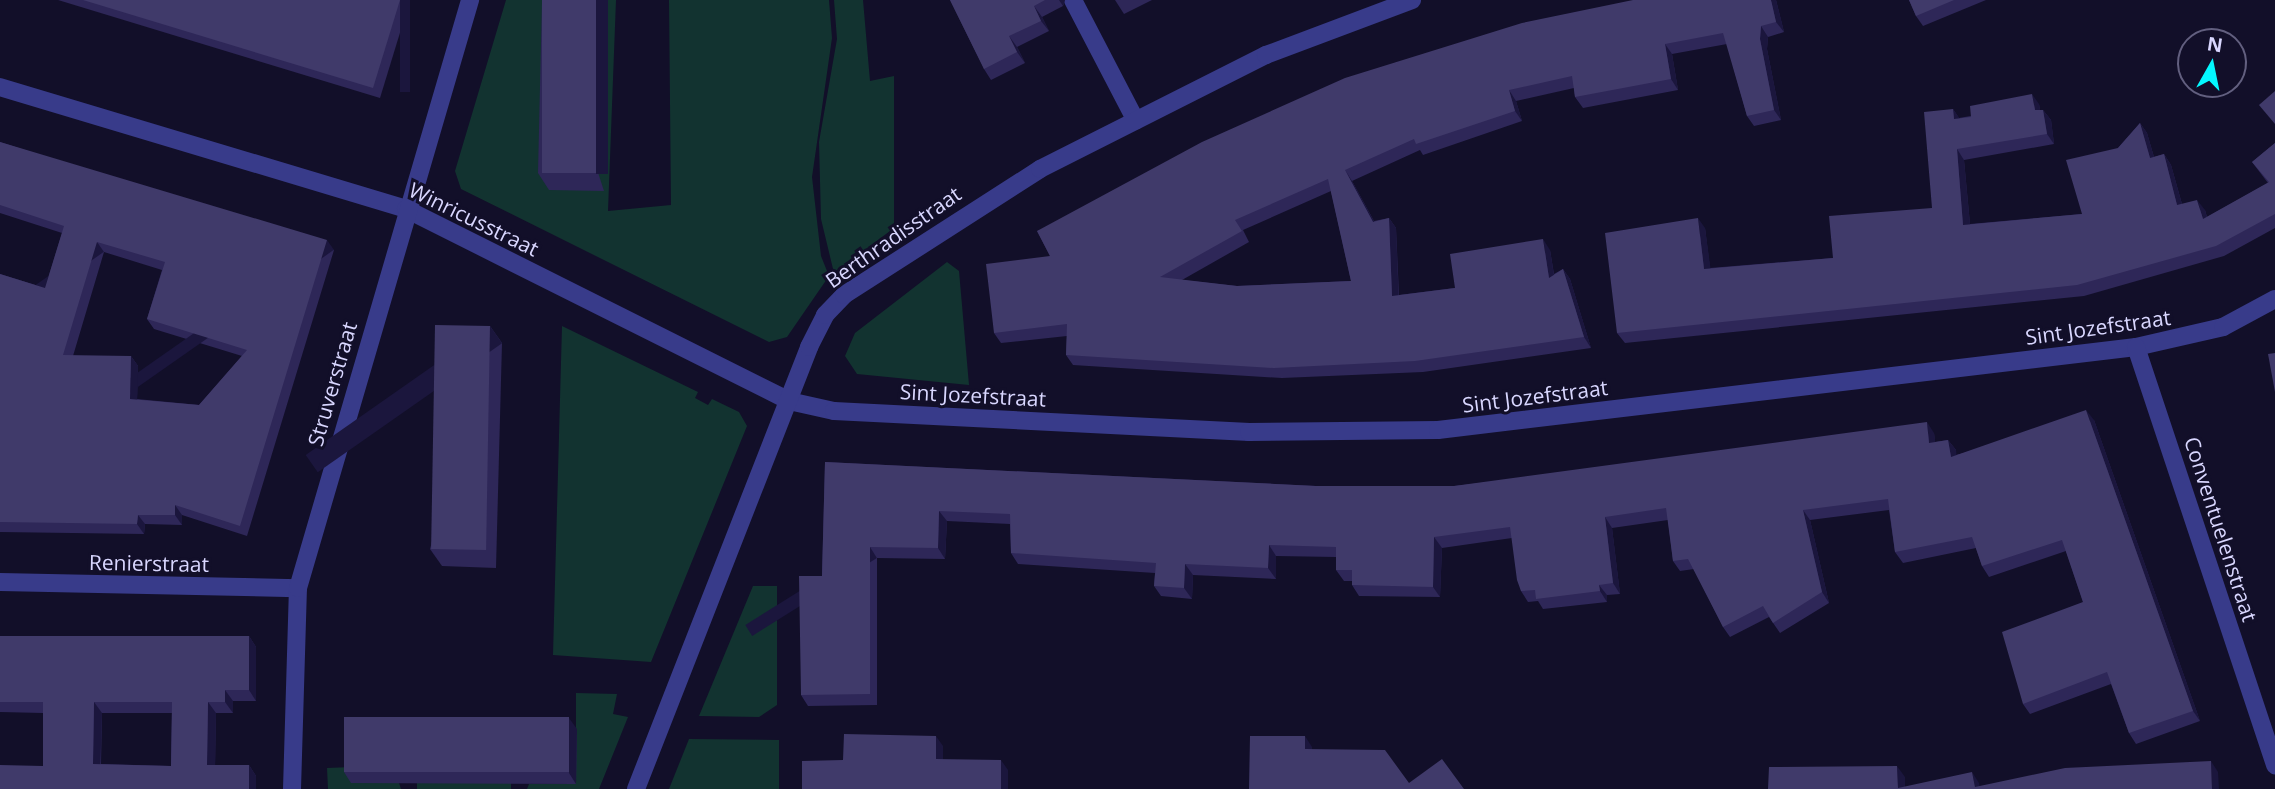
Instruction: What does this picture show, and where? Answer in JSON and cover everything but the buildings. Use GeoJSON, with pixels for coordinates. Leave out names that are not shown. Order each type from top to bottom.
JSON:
{"type":"FeatureCollection","features":[{"type":"Feature","properties":{"kind":"street","name":"Struverstraat"},"geometry":{"type":"LineString","coordinates":[[292,789],[298,588],[406,209],[470,0]]}},
{"type":"Feature","properties":{"kind":"street"},"geometry":{"type":"LineString","coordinates":[[1073,0],[1136,121]]}},
{"type":"Feature","properties":{"kind":"street","name":"Berthradisstraat"},"geometry":{"type":"LineString","coordinates":[[636,789],[825,315],[848,292],[1040,169],[1266,54],[1412,0]]}},
{"type":"Feature","properties":{"kind":"street","name":"Winricusstraat"},"geometry":{"type":"LineString","coordinates":[[0,87],[406,209],[789,401]]}},
{"type":"Feature","properties":{"kind":"street","name":"Sint Jozefstraat"},"geometry":{"type":"LineString","coordinates":[[789,401],[834,411],[1249,432],[1438,430],[2137,347],[2223,327],[2275,299]]}},
{"type":"Feature","properties":{"kind":"street","name":"Conventuelenstraat"},"geometry":{"type":"LineString","coordinates":[[2137,347],[2275,766]]}},
{"type":"Feature","properties":{"kind":"street","name":"Renierstraat"},"geometry":{"type":"LineString","coordinates":[[0,582],[298,588]]}},
{"type":"Feature","properties":{"kind":"green space"},"geometry":{"type":"Polygon","coordinates":[[[506,0],[616,0],[608,211],[671,205],[669,0],[829,0],[832,38],[812,177],[821,256],[829,276],[787,337],[769,342],[461,189],[455,171],[506,0]]]}},
{"type":"Feature","properties":{"kind":"green space"},"geometry":{"type":"Polygon","coordinates":[[[834,0],[863,0],[870,81],[894,76],[894,228],[834,273],[821,219],[819,142],[837,39],[834,0]]]}},
{"type":"Feature","properties":{"kind":"green space"},"geometry":{"type":"Polygon","coordinates":[[[947,262],[959,271],[969,385],[857,374],[845,356],[855,333],[947,262]]]}},
{"type":"Feature","properties":{"kind":"green space"},"geometry":{"type":"Polygon","coordinates":[[[562,326],[698,392],[695,398],[708,405],[712,399],[739,412],[747,426],[651,662],[553,655],[562,326]]]}},
{"type":"Feature","properties":{"kind":"green space"},"geometry":{"type":"Polygon","coordinates":[[[753,586],[777,586],[777,705],[759,717],[699,716],[753,586]]]}},
{"type":"Feature","properties":{"kind":"green space"},"geometry":{"type":"Polygon","coordinates":[[[576,693],[617,694],[613,714],[628,717],[599,789],[527,789],[529,784],[576,784],[576,693]]]}},
{"type":"Feature","properties":{"kind":"green space"},"geometry":{"type":"Polygon","coordinates":[[[689,739],[779,740],[779,789],[669,789],[689,739]]]}},
{"type":"Feature","properties":{"kind":"green space"},"geometry":{"type":"Polygon","coordinates":[[[352,767],[399,783],[401,789],[328,789],[327,768],[352,767]]]}},
{"type":"Feature","properties":{"kind":"green space"},"geometry":{"type":"Polygon","coordinates":[[[417,783],[511,783],[511,789],[417,789],[417,783]]]}}]}
